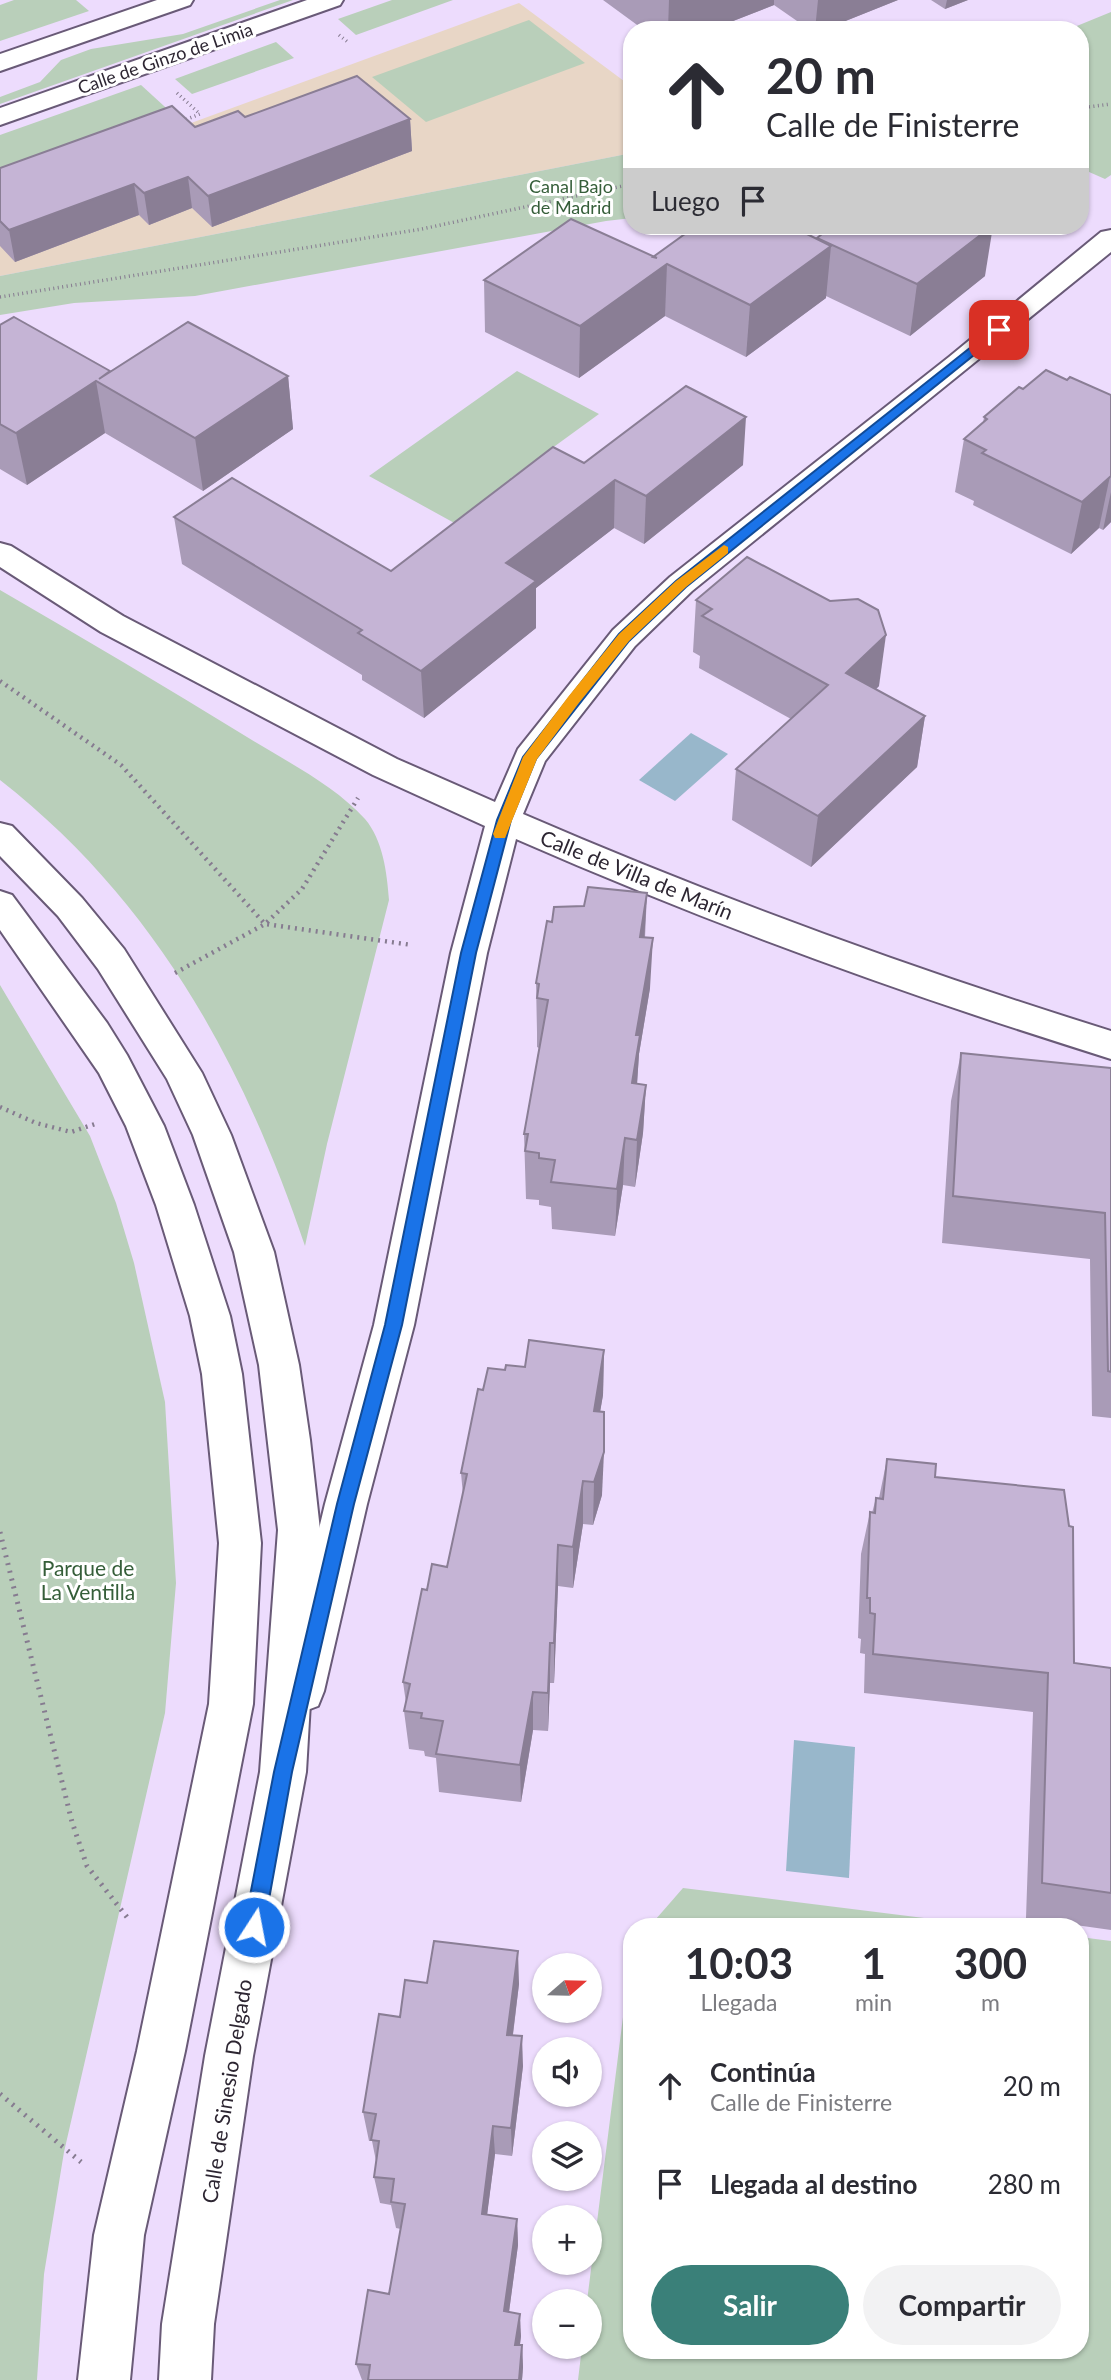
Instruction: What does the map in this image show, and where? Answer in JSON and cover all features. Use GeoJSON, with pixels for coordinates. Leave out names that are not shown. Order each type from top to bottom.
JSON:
{"type":"FeatureCollection","features":[{"type":"Feature","properties":{"kind":"main road"},"geometry":{"type":"LineString","coordinates":[[0,63],[181,0]]}},
{"type":"Feature","properties":{"kind":"main road","name":"Calle de Ginzo de Limia"},"geometry":{"type":"LineString","coordinates":[[0,117],[331,0]]}},
{"type":"Feature","properties":{"kind":"main road"},"geometry":{"type":"LineString","coordinates":[[283,1772],[346,1504],[394,1325],[466,963],[504,820],[530,757],[624,638],[681,584],[1111,238]]}},
{"type":"Feature","properties":{"kind":"main road","name":"Calle de Villa de Marín"},"geometry":{"type":"LineString","coordinates":[[0,553],[112,624],[385,767],[504,820],[634,876],[948,992],[1111,1045]]}},
{"type":"Feature","properties":{"kind":"main road","name":"Calle de Sinesio Delgado"},"geometry":{"type":"LineString","coordinates":[[0,835],[70,907],[94,938],[176,1062],[212,1135],[254,1252],[279,1364],[299,1530],[283,1772],[229,2056],[188,2324],[185,2380]]}},
{"type":"Feature","properties":{"kind":"main road"},"geometry":{"type":"LineString","coordinates":[[0,904],[87,1022],[114,1065],[145,1126],[175,1205],[210,1316],[222,1374],[240,1543],[231,1704],[161,2052],[119,2235],[104,2380]]}},
{"type":"Feature","properties":{"kind":"path"},"geometry":{"type":"LineString","coordinates":[[168,86],[200,114],[174,123]]}},
{"type":"Feature","properties":{"kind":"path"},"geometry":{"type":"LineString","coordinates":[[1089,107],[1111,104]]}},
{"type":"Feature","properties":{"kind":"path"},"geometry":{"type":"LineString","coordinates":[[0,297],[422,229],[623,186]]}},
{"type":"Feature","properties":{"kind":"path"},"geometry":{"type":"LineString","coordinates":[[0,681],[121,765],[265,924],[412,945]]}},
{"type":"Feature","properties":{"kind":"path"},"geometry":{"type":"LineString","coordinates":[[166,978],[265,924],[302,889],[358,797]]}},
{"type":"Feature","properties":{"kind":"path"},"geometry":{"type":"LineString","coordinates":[[0,1107],[36,1123],[71,1132],[106,1120]]}},
{"type":"Feature","properties":{"kind":"path"},"geometry":{"type":"LineString","coordinates":[[0,1532],[72,1822],[83,1855],[87,1866],[130,1921]]}},
{"type":"Feature","properties":{"kind":"path"},"geometry":{"type":"LineString","coordinates":[[0,2094],[81,2162]]}},
{"type":"Feature","properties":{"kind":"shaded area"},"geometry":{"type":"Polygon","coordinates":[[[519,3],[623,80],[623,155],[0,276],[0,193],[519,3]]]}},
{"type":"Feature","properties":{"kind":"green space"},"geometry":{"type":"Polygon","coordinates":[[[14,0],[76,0],[89,11],[0,41],[0,5],[14,0]]]}},
{"type":"Feature","properties":{"kind":"green space"},"geometry":{"type":"Polygon","coordinates":[[[280,0],[293,0],[0,104],[0,97],[40,82],[61,60],[91,49],[183,34],[280,0]]]}},
{"type":"Feature","properties":{"kind":"green space"},"geometry":{"type":"Polygon","coordinates":[[[392,0],[453,0],[356,35],[338,19],[392,0]]]}},
{"type":"Feature","properties":{"kind":"green space"},"geometry":{"type":"Polygon","coordinates":[[[1111,12],[1111,175],[1105,179],[1089,172],[1089,21],[1111,12]]]}},
{"type":"Feature","properties":{"kind":"green space"},"geometry":{"type":"Polygon","coordinates":[[[529,20],[585,63],[426,122],[372,77],[529,20]]]}},
{"type":"Feature","properties":{"kind":"green space"},"geometry":{"type":"Polygon","coordinates":[[[276,42],[294,58],[192,94],[175,79],[276,42]]]}},
{"type":"Feature","properties":{"kind":"green space"},"geometry":{"type":"Polygon","coordinates":[[[141,85],[176,117],[0,180],[0,135],[141,85]]]}},
{"type":"Feature","properties":{"kind":"green space","name":"Canal Bajo de Madrid"},"geometry":{"type":"Polygon","coordinates":[[[623,155],[623,219],[195,296],[74,303],[0,315],[0,276],[623,155]]]}},
{"type":"Feature","properties":{"kind":"green space"},"geometry":{"type":"Polygon","coordinates":[[[517,371],[599,414],[511,478],[546,497],[487,541],[369,476],[517,371]]]}},
{"type":"Feature","properties":{"kind":"green space"},"geometry":{"type":"Polygon","coordinates":[[[0,590],[309,774],[352,806],[365,819],[376,837],[385,868],[389,900],[327,1144],[305,1246],[253,1113],[222,1050],[187,990],[148,932],[104,878],[55,827],[0,780],[0,590]]]}},
{"type":"Feature","properties":{"kind":"green space","name":"Parque de La Ventilla"},"geometry":{"type":"Polygon","coordinates":[[[0,985],[90,1136],[116,1203],[134,1263],[165,1402],[176,1583],[165,1713],[64,2152],[44,2274],[37,2380],[0,2380],[0,985]]]}},
{"type":"Feature","properties":{"kind":"green space"},"geometry":{"type":"Polygon","coordinates":[[[683,1888],[924,1918],[657,1918],[683,1888]]]}},
{"type":"Feature","properties":{"kind":"green space"},"geometry":{"type":"Polygon","coordinates":[[[1089,1938],[1111,1941],[1111,2380],[578,2380],[581,2359],[602,2359],[602,2289],[589,2289],[590,2275],[602,2275],[602,2205],[599,2205],[623,2017],[623,2359],[1089,2359],[1089,1938]]]}},
{"type":"Feature","properties":{"kind":"water"},"geometry":{"type":"Polygon","coordinates":[[[691,733],[728,754],[675,801],[639,780],[691,733]]]}},
{"type":"Feature","properties":{"kind":"water"},"geometry":{"type":"Polygon","coordinates":[[[794,1740],[855,1747],[849,1878],[786,1871],[794,1740]]]}},
{"type":"Feature","properties":{"kind":"building"},"geometry":{"type":"Polygon","coordinates":[[[357,76],[410,119],[208,196],[188,177],[144,193],[134,184],[9,230],[0,221],[0,168],[172,106],[195,127],[238,111],[245,117],[357,76]]]}},
{"type":"Feature","properties":{"kind":"building"},"geometry":{"type":"Polygon","coordinates":[[[571,219],[654,257],[684,235],[809,235],[831,246],[750,305],[667,264],[580,326],[484,280],[571,219]]]}},
{"type":"Feature","properties":{"kind":"building"},"geometry":{"type":"Polygon","coordinates":[[[821,235],[980,235],[917,284],[817,238],[821,235]]]}},
{"type":"Feature","properties":{"kind":"building"},"geometry":{"type":"Polygon","coordinates":[[[14,317],[110,371],[99,379],[188,322],[288,376],[195,438],[96,381],[16,433],[0,424],[0,325],[14,317]]]}},
{"type":"Feature","properties":{"kind":"building"},"geometry":{"type":"Polygon","coordinates":[[[1046,370],[1111,395],[1111,476],[1082,502],[982,453],[986,450],[964,439],[987,419],[984,417],[1019,387],[1023,389],[1046,370]]]}},
{"type":"Feature","properties":{"kind":"building"},"geometry":{"type":"Polygon","coordinates":[[[686,386],[746,417],[646,496],[615,480],[506,563],[536,581],[421,671],[358,633],[362,630],[174,517],[232,478],[391,571],[553,447],[584,463],[686,386]]]}},
{"type":"Feature","properties":{"kind":"building"},"geometry":{"type":"Polygon","coordinates":[[[747,557],[830,601],[858,599],[878,610],[886,635],[846,673],[925,716],[818,816],[736,769],[828,685],[702,616],[712,609],[696,600],[747,557]]]}},
{"type":"Feature","properties":{"kind":"building"},"geometry":{"type":"Polygon","coordinates":[[[588,887],[647,893],[640,937],[653,938],[636,1035],[640,1035],[632,1083],[646,1085],[637,1140],[625,1138],[617,1189],[551,1182],[555,1160],[539,1158],[539,1153],[525,1151],[528,1134],[524,1134],[548,1000],[537,998],[539,984],[536,983],[547,921],[552,922],[554,907],[584,906],[588,887]]]}},
{"type":"Feature","properties":{"kind":"building"},"geometry":{"type":"Polygon","coordinates":[[[961,1053],[1111,1068],[1111,1372],[1108,1371],[1105,1213],[953,1196],[961,1053]]]}},
{"type":"Feature","properties":{"kind":"building"},"geometry":{"type":"Polygon","coordinates":[[[529,1340],[604,1350],[594,1411],[604,1412],[604,1452],[594,1482],[583,1481],[573,1547],[558,1545],[554,1643],[550,1643],[548,1693],[533,1692],[520,1765],[436,1754],[443,1721],[421,1718],[422,1713],[404,1711],[410,1684],[403,1682],[422,1589],[427,1590],[432,1564],[447,1567],[467,1474],[461,1473],[478,1389],[483,1390],[488,1368],[505,1370],[506,1365],[525,1367],[529,1340]]]}},
{"type":"Feature","properties":{"kind":"building"},"geometry":{"type":"Polygon","coordinates":[[[887,1459],[936,1464],[935,1477],[1064,1490],[1069,1526],[1073,1527],[1074,1663],[1111,1668],[1111,1893],[1042,1883],[1048,1673],[873,1654],[875,1614],[870,1613],[870,1598],[867,1598],[870,1512],[875,1513],[876,1498],[883,1499],[887,1459]]]}},
{"type":"Feature","properties":{"kind":"building"},"geometry":{"type":"Polygon","coordinates":[[[434,1941],[518,1951],[507,2035],[522,2036],[511,2128],[493,2126],[482,2214],[517,2219],[504,2311],[520,2314],[515,2345],[522,2345],[519,2380],[368,2380],[370,2365],[356,2364],[368,2290],[389,2294],[405,2204],[391,2202],[394,2179],[374,2177],[379,2141],[371,2140],[376,2114],[363,2112],[379,2014],[400,2017],[405,1980],[427,1983],[434,1941]]]}},
{"type":"Feature","properties":{"kind":"slow traffic"},"geometry":{"type":"LineString","coordinates":[[500,834],[530,757],[573,701],[624,638],[681,584],[724,550]]}},
{"type":"Feature","properties":{"kind":"route"},"geometry":{"type":"LineString","coordinates":[[254,1927],[283,1772],[346,1504],[394,1325],[469,953],[504,820],[530,757],[624,638],[681,584],[999,330]]}}]}
